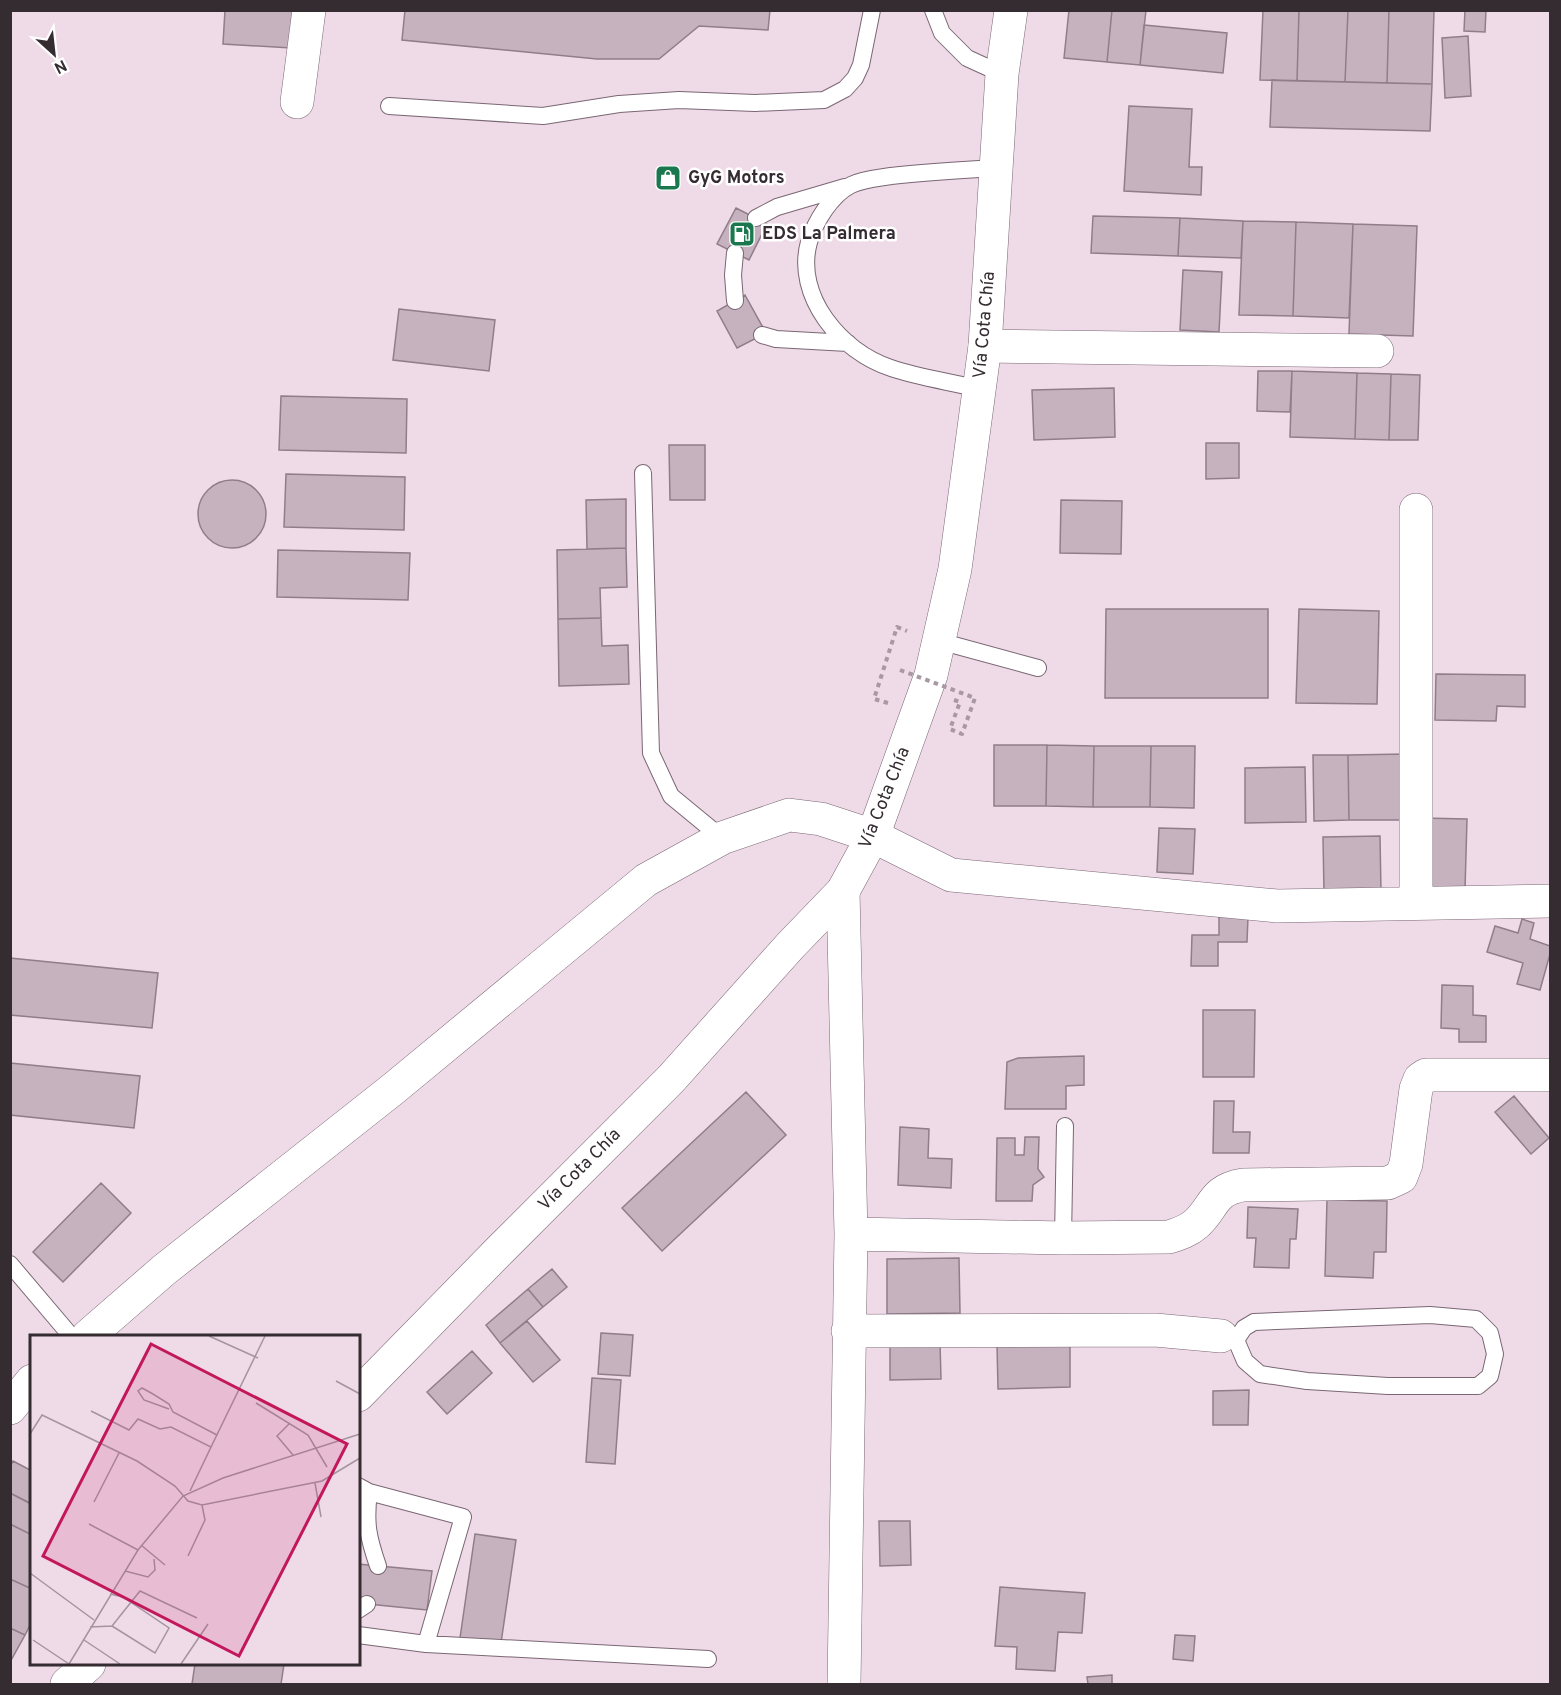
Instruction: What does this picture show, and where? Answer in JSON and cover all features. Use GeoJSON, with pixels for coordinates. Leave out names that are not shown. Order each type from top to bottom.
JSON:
{"type":"FeatureCollection","features":[{"type":"Feature","properties":{"kind":"street"},"geometry":{"type":"LineString","coordinates":[[297,102],[309,10]]}},
{"type":"Feature","properties":{"kind":"street","name":"Vía Cota Chía"},"geometry":{"type":"LineString","coordinates":[[360,1393],[671,1079],[790,946],[843,891],[873,836],[931,675],[956,569],[985,346],[1002,74],[1011,10]]}},
{"type":"Feature","properties":{"kind":"street"},"geometry":{"type":"LineString","coordinates":[[985,346],[1377,351]]}},
{"type":"Feature","properties":{"kind":"street"},"geometry":{"type":"LineString","coordinates":[[1416,510],[1416,903]]}},
{"type":"Feature","properties":{"kind":"street"},"geometry":{"type":"LineString","coordinates":[[89,1335],[164,1270],[393,1089],[646,880],[722,838],[789,815],[821,819],[873,836],[951,875],[1276,906],[1551,901]]}},
{"type":"Feature","properties":{"kind":"street"},"geometry":{"type":"LineString","coordinates":[[843,891],[851,1234],[844,1684]]}},
{"type":"Feature","properties":{"kind":"street"},"geometry":{"type":"LineString","coordinates":[[851,1234],[1063,1238],[1169,1237],[1183,1233],[1196,1224],[1218,1195],[1229,1187],[1388,1182],[1401,1177],[1406,1164],[1416,1089],[1420,1079],[1426,1075],[1551,1075]]}},
{"type":"Feature","properties":{"kind":"street"},"geometry":{"type":"LineString","coordinates":[[848,1331],[1155,1330],[1228,1338]]}},
{"type":"Feature","properties":{"kind":"street"},"geometry":{"type":"LineString","coordinates":[[10,1408],[30,1383]]}},
{"type":"Feature","properties":{"kind":"street"},"geometry":{"type":"LineString","coordinates":[[67,1684],[87,1665]]}},
{"type":"Feature","properties":{"kind":"lane"},"geometry":{"type":"LineString","coordinates":[[389,106],[543,116],[619,104],[679,100],[754,103],[824,100],[845,89],[855,78],[861,65],[872,10]]}},
{"type":"Feature","properties":{"kind":"lane"},"geometry":{"type":"LineString","coordinates":[[933,10],[942,33],[967,58],[1002,74]]}},
{"type":"Feature","properties":{"kind":"lane"},"geometry":{"type":"LineString","coordinates":[[756,218],[777,207],[874,178],[996,168]]}},
{"type":"Feature","properties":{"kind":"lane"},"geometry":{"type":"LineString","coordinates":[[851,185],[829,204],[819,217],[808,245],[807,276],[811,295],[820,312],[848,344],[889,368],[980,389]]}},
{"type":"Feature","properties":{"kind":"lane"},"geometry":{"type":"LineString","coordinates":[[735,253],[733,275],[735,301]]}},
{"type":"Feature","properties":{"kind":"lane"},"geometry":{"type":"LineString","coordinates":[[762,335],[776,339],[848,344]]}},
{"type":"Feature","properties":{"kind":"lane"},"geometry":{"type":"LineString","coordinates":[[643,473],[651,753],[671,796],[722,838]]}},
{"type":"Feature","properties":{"kind":"lane"},"geometry":{"type":"LineString","coordinates":[[939,640],[1038,668]]}},
{"type":"Feature","properties":{"kind":"lane"},"geometry":{"type":"LineString","coordinates":[[1063,1238],[1065,1126]]}},
{"type":"Feature","properties":{"kind":"lane"},"geometry":{"type":"LineString","coordinates":[[10,1264],[70,1335]]}},
{"type":"Feature","properties":{"kind":"lane"},"geometry":{"type":"LineString","coordinates":[[1430,1316],[1476,1319],[1490,1333],[1495,1354],[1490,1376],[1478,1386],[1388,1386],[1307,1381],[1260,1374],[1245,1361],[1228,1338],[1254,1322],[1430,1316]]}},
{"type":"Feature","properties":{"kind":"lane"},"geometry":{"type":"LineString","coordinates":[[378,1566],[369,1540],[364,1489],[463,1517],[426,1644]]}},
{"type":"Feature","properties":{"kind":"lane"},"geometry":{"type":"LineString","coordinates":[[360,1635],[426,1644],[708,1659]]}},
{"type":"Feature","properties":{"kind":"path"},"geometry":{"type":"LineString","coordinates":[[889,704],[874,699],[897,627],[939,640]]}},
{"type":"Feature","properties":{"kind":"path"},"geometry":{"type":"LineString","coordinates":[[900,670],[975,698],[962,734],[950,729],[960,702],[926,690]]}},
{"type":"Feature","properties":{"kind":"building"},"geometry":{"type":"Polygon","coordinates":[[[225,10],[294,10],[291,48],[223,44],[225,10]]]}},
{"type":"Feature","properties":{"kind":"building"},"geometry":{"type":"Polygon","coordinates":[[[405,10],[770,10],[768,30],[699,26],[659,59],[597,59],[402,40],[405,10]]]}},
{"type":"Feature","properties":{"kind":"building"},"geometry":{"type":"Polygon","coordinates":[[[1069,10],[1112,10],[1107,62],[1064,58],[1069,10]]]}},
{"type":"Feature","properties":{"kind":"building"},"geometry":{"type":"Polygon","coordinates":[[[1112,10],[1146,10],[1140,65],[1107,62],[1112,10]]]}},
{"type":"Feature","properties":{"kind":"building"},"geometry":{"type":"Polygon","coordinates":[[[1263,10],[1299,10],[1297,81],[1260,80],[1263,10]]]}},
{"type":"Feature","properties":{"kind":"building"},"geometry":{"type":"Polygon","coordinates":[[[1299,10],[1348,10],[1345,82],[1297,81],[1299,10]]]}},
{"type":"Feature","properties":{"kind":"building"},"geometry":{"type":"Polygon","coordinates":[[[1348,10],[1389,10],[1387,83],[1345,82],[1348,10]]]}},
{"type":"Feature","properties":{"kind":"building"},"geometry":{"type":"Polygon","coordinates":[[[1389,10],[1434,10],[1432,84],[1387,83],[1389,10]]]}},
{"type":"Feature","properties":{"kind":"building"},"geometry":{"type":"Polygon","coordinates":[[[1465,10],[1486,10],[1485,32],[1464,31],[1465,10]]]}},
{"type":"Feature","properties":{"kind":"building"},"geometry":{"type":"Polygon","coordinates":[[[1144,25],[1227,33],[1223,73],[1140,65],[1144,25]]]}},
{"type":"Feature","properties":{"kind":"building"},"geometry":{"type":"Polygon","coordinates":[[[1468,36],[1471,96],[1445,98],[1442,38],[1468,36]]]}},
{"type":"Feature","properties":{"kind":"building"},"geometry":{"type":"Polygon","coordinates":[[[1272,80],[1432,84],[1430,131],[1270,127],[1272,80]]]}},
{"type":"Feature","properties":{"kind":"building"},"geometry":{"type":"Polygon","coordinates":[[[1129,106],[1192,109],[1189,167],[1202,167],[1201,195],[1124,191],[1129,106]]]}},
{"type":"Feature","properties":{"kind":"building","name":"EDS La Palmera"},"geometry":{"type":"Polygon","coordinates":[[[736,208],[767,224],[749,260],[717,244],[736,208]]]}},
{"type":"Feature","properties":{"kind":"building"},"geometry":{"type":"Polygon","coordinates":[[[1093,216],[1180,218],[1178,256],[1091,253],[1093,216]]]}},
{"type":"Feature","properties":{"kind":"building"},"geometry":{"type":"Polygon","coordinates":[[[1180,218],[1243,221],[1241,258],[1178,256],[1180,218]]]}},
{"type":"Feature","properties":{"kind":"building"},"geometry":{"type":"Polygon","coordinates":[[[1243,221],[1296,222],[1293,316],[1239,315],[1243,221]]]}},
{"type":"Feature","properties":{"kind":"building"},"geometry":{"type":"Polygon","coordinates":[[[1296,222],[1353,224],[1349,318],[1293,316],[1296,222]]]}},
{"type":"Feature","properties":{"kind":"building"},"geometry":{"type":"Polygon","coordinates":[[[1353,224],[1417,226],[1413,336],[1349,334],[1353,224]]]}},
{"type":"Feature","properties":{"kind":"building"},"geometry":{"type":"Polygon","coordinates":[[[1183,270],[1222,272],[1219,332],[1180,330],[1183,270]]]}},
{"type":"Feature","properties":{"kind":"building","name":"EDS La Palmera"},"geometry":{"type":"Polygon","coordinates":[[[745,295],[766,333],[737,348],[717,311],[745,295]]]}},
{"type":"Feature","properties":{"kind":"building"},"geometry":{"type":"Polygon","coordinates":[[[399,309],[495,320],[489,371],[393,360],[399,309]]]}},
{"type":"Feature","properties":{"kind":"building"},"geometry":{"type":"Polygon","coordinates":[[[1258,371],[1292,371],[1290,412],[1257,411],[1258,371]]]}},
{"type":"Feature","properties":{"kind":"building"},"geometry":{"type":"Polygon","coordinates":[[[1292,371],[1357,373],[1355,439],[1290,437],[1292,371]]]}},
{"type":"Feature","properties":{"kind":"building"},"geometry":{"type":"Polygon","coordinates":[[[1357,373],[1391,374],[1389,440],[1355,439],[1357,373]]]}},
{"type":"Feature","properties":{"kind":"building"},"geometry":{"type":"Polygon","coordinates":[[[1391,374],[1420,375],[1418,440],[1389,440],[1391,374]]]}},
{"type":"Feature","properties":{"kind":"building"},"geometry":{"type":"Polygon","coordinates":[[[1114,388],[1115,437],[1034,440],[1032,390],[1114,388]]]}},
{"type":"Feature","properties":{"kind":"building"},"geometry":{"type":"Polygon","coordinates":[[[281,396],[407,399],[406,453],[279,450],[281,396]]]}},
{"type":"Feature","properties":{"kind":"building"},"geometry":{"type":"Polygon","coordinates":[[[1206,443],[1239,443],[1239,478],[1206,479],[1206,443]]]}},
{"type":"Feature","properties":{"kind":"building"},"geometry":{"type":"Polygon","coordinates":[[[669,445],[705,445],[705,500],[670,500],[669,445]]]}},
{"type":"Feature","properties":{"kind":"building"},"geometry":{"type":"Polygon","coordinates":[[[286,474],[405,477],[404,530],[284,527],[286,474]]]}},
{"type":"Feature","properties":{"kind":"building"},"geometry":{"type":"Polygon","coordinates":[[[232,480],[245,483],[256,490],[263,501],[266,514],[263,527],[256,538],[245,545],[232,548],[219,545],[208,538],[201,527],[198,514],[201,501],[208,490],[219,483],[232,480]]]}},
{"type":"Feature","properties":{"kind":"building"},"geometry":{"type":"Polygon","coordinates":[[[626,499],[626,548],[587,549],[586,500],[626,499]]]}},
{"type":"Feature","properties":{"kind":"building"},"geometry":{"type":"Polygon","coordinates":[[[1061,500],[1122,501],[1121,554],[1060,553],[1061,500]]]}},
{"type":"Feature","properties":{"kind":"building"},"geometry":{"type":"Polygon","coordinates":[[[626,548],[627,587],[600,588],[601,618],[558,619],[557,550],[626,548]]]}},
{"type":"Feature","properties":{"kind":"building"},"geometry":{"type":"Polygon","coordinates":[[[278,550],[410,553],[408,600],[277,597],[278,550]]]}},
{"type":"Feature","properties":{"kind":"building"},"geometry":{"type":"Polygon","coordinates":[[[1106,609],[1268,609],[1268,698],[1105,698],[1106,609]]]}},
{"type":"Feature","properties":{"kind":"building"},"geometry":{"type":"Polygon","coordinates":[[[1299,609],[1379,611],[1377,704],[1296,703],[1299,609]]]}},
{"type":"Feature","properties":{"kind":"building"},"geometry":{"type":"Polygon","coordinates":[[[601,618],[602,646],[628,645],[629,684],[559,686],[558,619],[601,618]]]}},
{"type":"Feature","properties":{"kind":"building"},"geometry":{"type":"Polygon","coordinates":[[[1436,674],[1525,675],[1525,707],[1497,706],[1496,721],[1435,720],[1436,674]]]}},
{"type":"Feature","properties":{"kind":"building"},"geometry":{"type":"Polygon","coordinates":[[[994,745],[1047,745],[1046,806],[994,806],[994,745]]]}},
{"type":"Feature","properties":{"kind":"building"},"geometry":{"type":"Polygon","coordinates":[[[1047,745],[1094,746],[1093,807],[1046,806],[1047,745]]]}},
{"type":"Feature","properties":{"kind":"building"},"geometry":{"type":"Polygon","coordinates":[[[1094,746],[1151,746],[1150,807],[1093,807],[1094,746]]]}},
{"type":"Feature","properties":{"kind":"building"},"geometry":{"type":"Polygon","coordinates":[[[1151,746],[1195,746],[1194,808],[1150,807],[1151,746]]]}},
{"type":"Feature","properties":{"kind":"building"},"geometry":{"type":"Polygon","coordinates":[[[1406,754],[1406,820],[1349,820],[1348,755],[1406,754]]]}},
{"type":"Feature","properties":{"kind":"building"},"geometry":{"type":"Polygon","coordinates":[[[1313,755],[1348,755],[1349,820],[1314,821],[1313,755]]]}},
{"type":"Feature","properties":{"kind":"building"},"geometry":{"type":"Polygon","coordinates":[[[1305,767],[1306,822],[1245,823],[1245,768],[1305,767]]]}},
{"type":"Feature","properties":{"kind":"building"},"geometry":{"type":"Polygon","coordinates":[[[1422,818],[1467,819],[1465,889],[1420,887],[1422,818]]]}},
{"type":"Feature","properties":{"kind":"building"},"geometry":{"type":"Polygon","coordinates":[[[1159,828],[1195,829],[1193,874],[1157,872],[1159,828]]]}},
{"type":"Feature","properties":{"kind":"building"},"geometry":{"type":"Polygon","coordinates":[[[1380,836],[1381,892],[1324,893],[1323,837],[1380,836]]]}},
{"type":"Feature","properties":{"kind":"building"},"geometry":{"type":"Polygon","coordinates":[[[1219,916],[1248,917],[1247,942],[1218,942],[1218,966],[1191,966],[1192,935],[1219,935],[1219,916]]]}},
{"type":"Feature","properties":{"kind":"building"},"geometry":{"type":"Polygon","coordinates":[[[1522,919],[1534,923],[1530,939],[1550,946],[1540,990],[1517,984],[1523,963],[1487,952],[1495,926],[1518,933],[1522,919]]]}},
{"type":"Feature","properties":{"kind":"building"},"geometry":{"type":"Polygon","coordinates":[[[10,958],[158,973],[152,1028],[10,1015],[10,958]]]}},
{"type":"Feature","properties":{"kind":"building"},"geometry":{"type":"Polygon","coordinates":[[[1442,985],[1473,986],[1473,1015],[1486,1016],[1486,1042],[1459,1042],[1459,1029],[1441,1028],[1442,985]]]}},
{"type":"Feature","properties":{"kind":"building"},"geometry":{"type":"Polygon","coordinates":[[[1203,1010],[1255,1010],[1254,1077],[1203,1077],[1203,1010]]]}},
{"type":"Feature","properties":{"kind":"building"},"geometry":{"type":"Polygon","coordinates":[[[1084,1056],[1084,1085],[1066,1086],[1066,1109],[1005,1109],[1007,1062],[1018,1058],[1084,1056]]]}},
{"type":"Feature","properties":{"kind":"building"},"geometry":{"type":"Polygon","coordinates":[[[10,1063],[140,1076],[134,1128],[10,1115],[10,1063]]]}},
{"type":"Feature","properties":{"kind":"building"},"geometry":{"type":"Polygon","coordinates":[[[746,1092],[786,1135],[662,1251],[622,1208],[746,1092]]]}},
{"type":"Feature","properties":{"kind":"building"},"geometry":{"type":"Polygon","coordinates":[[[1514,1096],[1549,1138],[1531,1154],[1495,1112],[1514,1096]]]}},
{"type":"Feature","properties":{"kind":"building"},"geometry":{"type":"Polygon","coordinates":[[[1214,1101],[1234,1101],[1233,1132],[1250,1132],[1249,1153],[1213,1153],[1214,1101]]]}},
{"type":"Feature","properties":{"kind":"building"},"geometry":{"type":"Polygon","coordinates":[[[900,1127],[929,1129],[928,1158],[952,1159],[951,1188],[898,1185],[900,1127]]]}},
{"type":"Feature","properties":{"kind":"building"},"geometry":{"type":"Polygon","coordinates":[[[1025,1137],[1039,1137],[1038,1169],[1044,1177],[1033,1185],[1032,1201],[996,1201],[997,1138],[1015,1138],[1015,1155],[1024,1155],[1025,1137]]]}},
{"type":"Feature","properties":{"kind":"building"},"geometry":{"type":"Polygon","coordinates":[[[101,1183],[131,1213],[63,1282],[33,1252],[101,1183]]]}},
{"type":"Feature","properties":{"kind":"building"},"geometry":{"type":"Polygon","coordinates":[[[1327,1200],[1387,1201],[1386,1252],[1374,1252],[1373,1278],[1325,1276],[1327,1200]]]}},
{"type":"Feature","properties":{"kind":"building"},"geometry":{"type":"Polygon","coordinates":[[[1248,1207],[1298,1209],[1296,1239],[1290,1239],[1289,1268],[1254,1267],[1256,1238],[1247,1238],[1248,1207]]]}},
{"type":"Feature","properties":{"kind":"building"},"geometry":{"type":"Polygon","coordinates":[[[959,1258],[960,1313],[887,1314],[887,1259],[959,1258]]]}},
{"type":"Feature","properties":{"kind":"building"},"geometry":{"type":"Polygon","coordinates":[[[552,1269],[567,1287],[543,1307],[528,1289],[552,1269]]]}},
{"type":"Feature","properties":{"kind":"building"},"geometry":{"type":"Polygon","coordinates":[[[528,1289],[543,1307],[500,1343],[486,1325],[528,1289]]]}},
{"type":"Feature","properties":{"kind":"building"},"geometry":{"type":"Polygon","coordinates":[[[527,1321],[560,1360],[533,1382],[500,1343],[527,1321]]]}},
{"type":"Feature","properties":{"kind":"building"},"geometry":{"type":"Polygon","coordinates":[[[601,1333],[633,1335],[630,1376],[598,1374],[601,1333]]]}},
{"type":"Feature","properties":{"kind":"building"},"geometry":{"type":"Polygon","coordinates":[[[940,1342],[941,1379],[890,1380],[890,1344],[940,1342]]]}},
{"type":"Feature","properties":{"kind":"building"},"geometry":{"type":"Polygon","coordinates":[[[1070,1342],[1070,1387],[998,1389],[997,1344],[1070,1342]]]}},
{"type":"Feature","properties":{"kind":"building"},"geometry":{"type":"Polygon","coordinates":[[[472,1351],[492,1373],[447,1414],[427,1392],[472,1351]]]}},
{"type":"Feature","properties":{"kind":"building"},"geometry":{"type":"Polygon","coordinates":[[[592,1378],[621,1380],[615,1464],[586,1462],[592,1378]]]}},
{"type":"Feature","properties":{"kind":"building"},"geometry":{"type":"Polygon","coordinates":[[[1249,1390],[1248,1425],[1213,1425],[1213,1391],[1249,1390]]]}},
{"type":"Feature","properties":{"kind":"building"},"geometry":{"type":"Polygon","coordinates":[[[13,1461],[30,1470],[29,1503],[10,1493],[10,1466],[13,1461]]]}},
{"type":"Feature","properties":{"kind":"building"},"geometry":{"type":"Polygon","coordinates":[[[10,1493],[30,1503],[30,1534],[10,1524],[10,1493]]]}},
{"type":"Feature","properties":{"kind":"building"},"geometry":{"type":"Polygon","coordinates":[[[879,1521],[910,1521],[911,1565],[880,1566],[879,1521]]]}},
{"type":"Feature","properties":{"kind":"building"},"geometry":{"type":"Polygon","coordinates":[[[10,1524],[30,1534],[30,1588],[10,1579],[10,1524]]]}},
{"type":"Feature","properties":{"kind":"building"},"geometry":{"type":"Polygon","coordinates":[[[475,1534],[516,1540],[501,1643],[460,1638],[475,1534]]]}},
{"type":"Feature","properties":{"kind":"building"},"geometry":{"type":"Polygon","coordinates":[[[360,1564],[432,1571],[427,1610],[360,1603],[360,1564]]]}},
{"type":"Feature","properties":{"kind":"building"},"geometry":{"type":"Polygon","coordinates":[[[10,1579],[30,1588],[30,1625],[25,1635],[10,1628],[10,1579]]]}},
{"type":"Feature","properties":{"kind":"building"},"geometry":{"type":"Polygon","coordinates":[[[1000,1587],[1085,1593],[1082,1633],[1058,1632],[1055,1671],[1016,1669],[1017,1647],[995,1646],[1000,1587]]]}},
{"type":"Feature","properties":{"kind":"building"},"geometry":{"type":"Polygon","coordinates":[[[10,1628],[25,1635],[10,1662],[10,1628]]]}},
{"type":"Feature","properties":{"kind":"building"},"geometry":{"type":"Polygon","coordinates":[[[1175,1635],[1195,1636],[1193,1661],[1173,1659],[1175,1635]]]}},
{"type":"Feature","properties":{"kind":"building"},"geometry":{"type":"Polygon","coordinates":[[[195,1665],[284,1665],[281,1684],[192,1684],[195,1665]]]}},
{"type":"Feature","properties":{"kind":"building"},"geometry":{"type":"Polygon","coordinates":[[[1112,1675],[1112,1684],[1088,1684],[1087,1677],[1112,1675]]]}},
{"type":"Feature","properties":{"kind":"place","name":"GyG Motors"},"geometry":{"type":"Point","coordinates":[668,178]}},
{"type":"Feature","properties":{"kind":"place","name":"EDS La Palmera"},"geometry":{"type":"Point","coordinates":[742,234]}}]}
